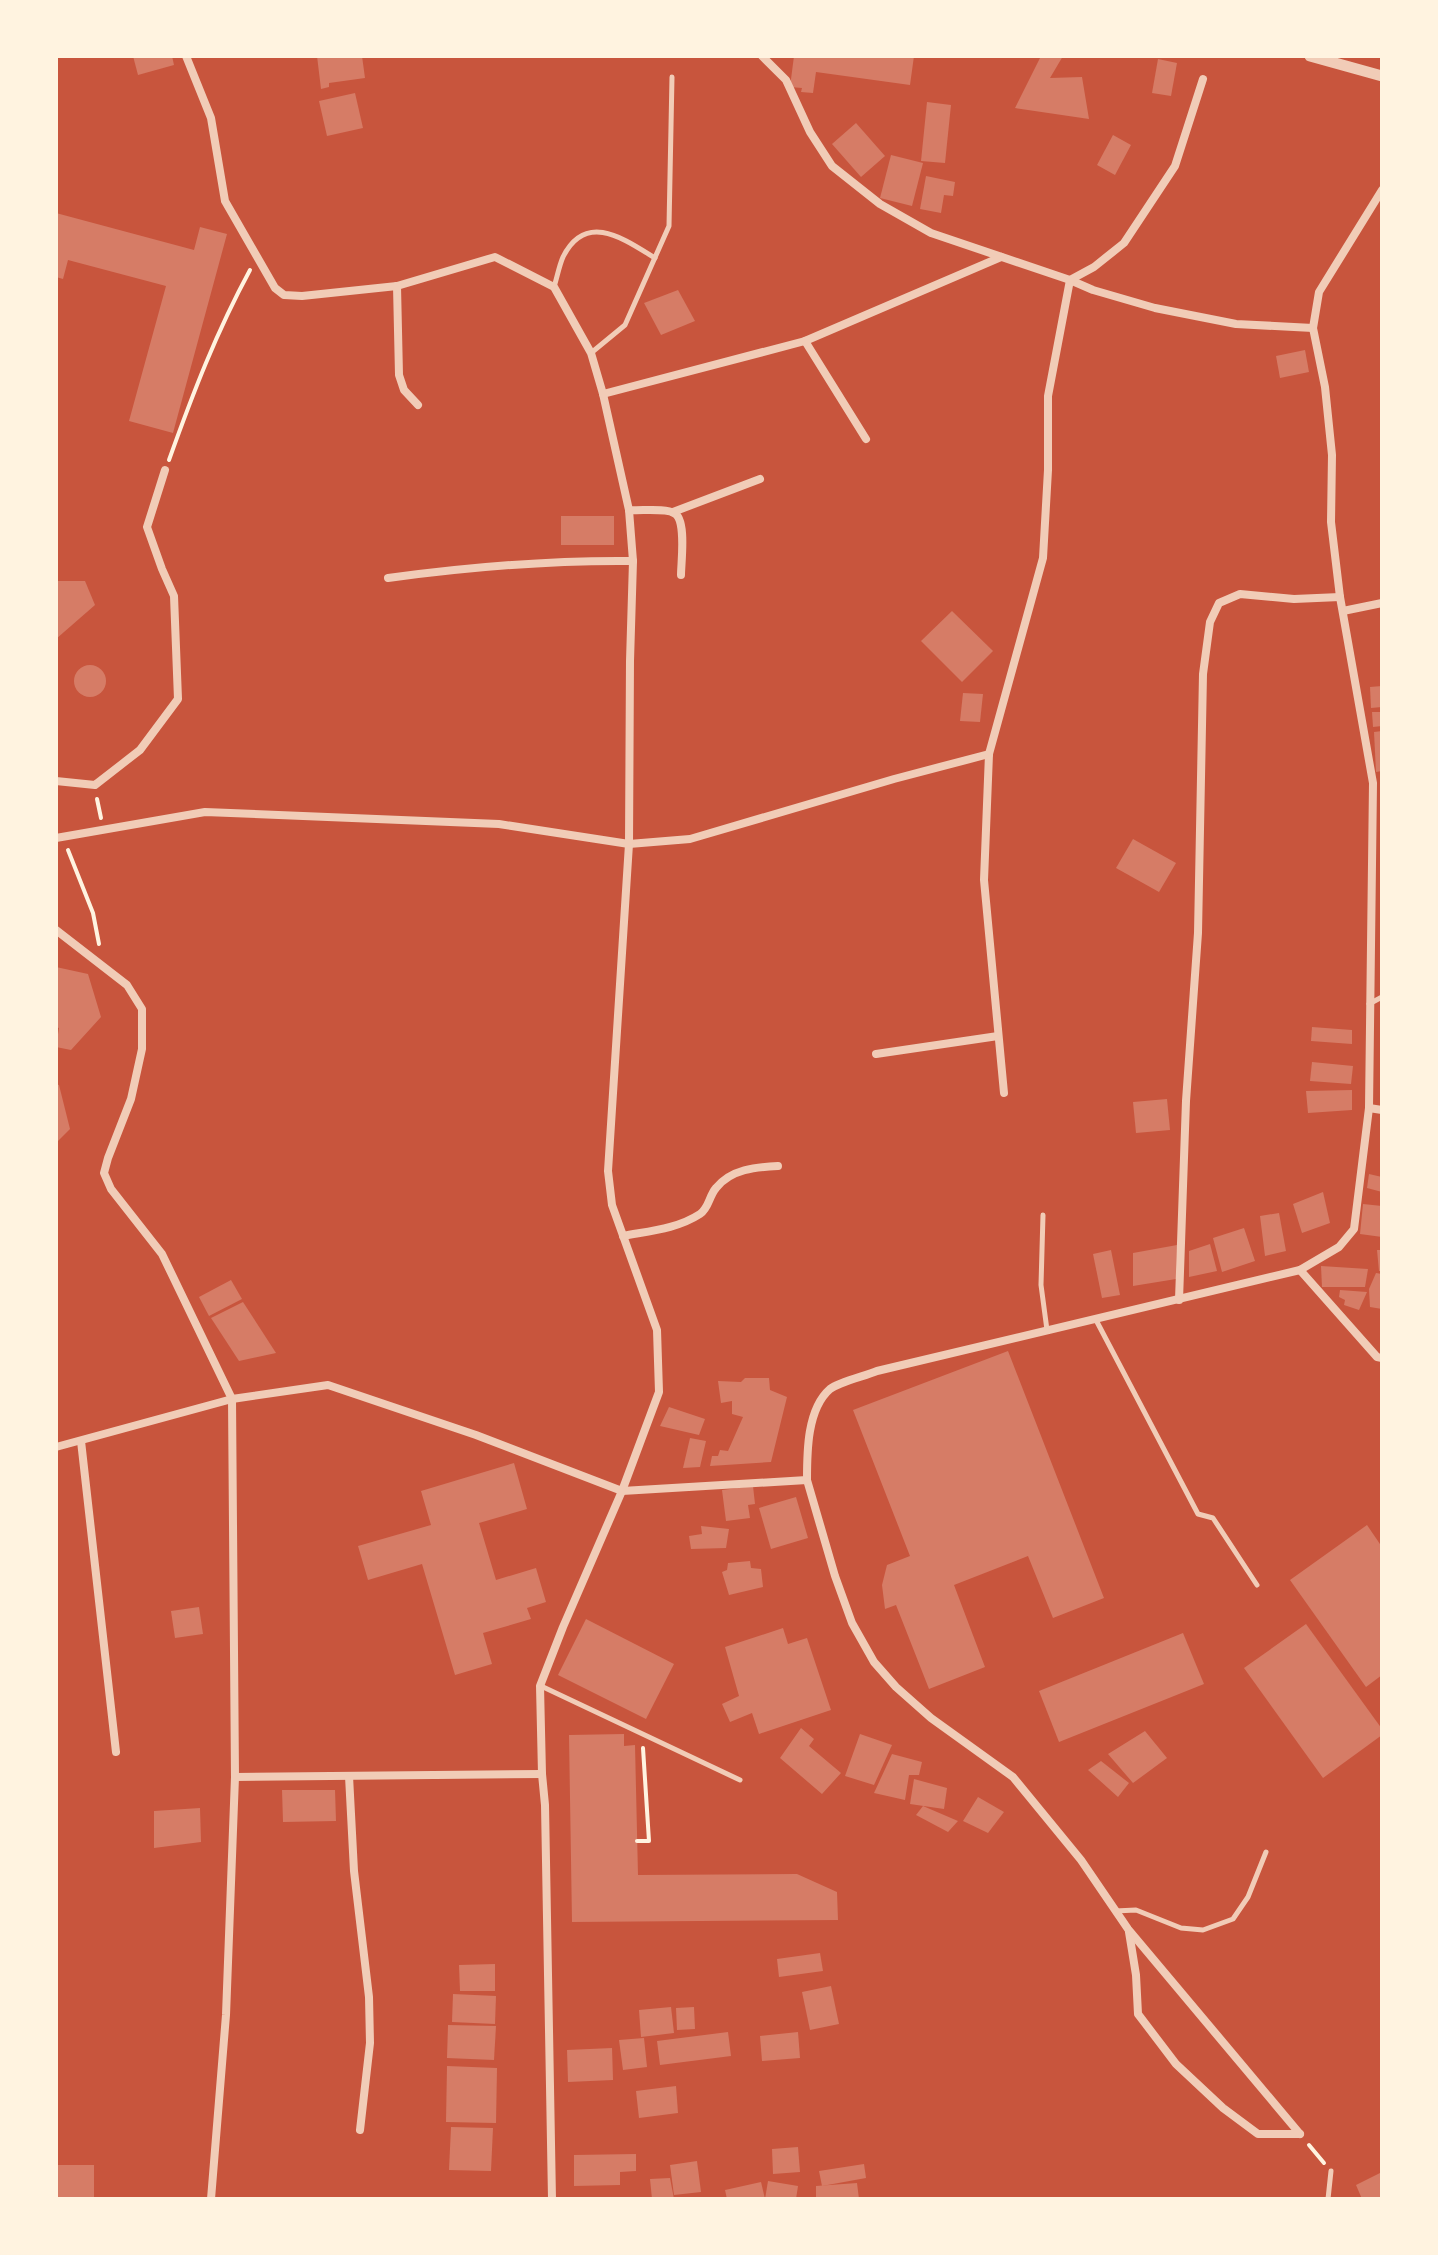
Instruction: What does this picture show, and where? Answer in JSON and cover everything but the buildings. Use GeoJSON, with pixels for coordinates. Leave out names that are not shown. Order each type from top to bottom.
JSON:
{"type":"FeatureCollection","features":[{"type":"Feature","properties":{"kind":"street"},"geometry":{"type":"LineString","coordinates":[[186,56],[211,118],[225,201],[275,288],[284,295],[302,296],[397,286],[495,257],[554,287],[591,353],[629,510],[633,561],[629,844],[608,1171],[612,1205],[657,1330],[659,1392],[622,1491],[540,1686],[552,2199]]}},
{"type":"Feature","properties":{"kind":"street"},"geometry":{"type":"LineString","coordinates":[[762,56],[786,80],[810,132],[832,166],[880,204],[931,233],[1093,290],[1155,308],[1236,324],[1313,328]]}},
{"type":"Feature","properties":{"kind":"street"},"geometry":{"type":"LineString","coordinates":[[1310,56],[1382,76]]}},
{"type":"Feature","properties":{"kind":"street"},"geometry":{"type":"LineString","coordinates":[[1070,280],[1094,267],[1124,243],[1150,205],[1175,166],[1203,79]]}},
{"type":"Feature","properties":{"kind":"street"},"geometry":{"type":"LineString","coordinates":[[1300,2134],[1128,1929],[1081,1860],[1013,1777],[931,1718],[896,1687],[874,1662],[848,1611],[835,1576],[807,1480],[812,1423],[819,1404],[831,1388],[877,1371],[1300,1270],[1339,1247],[1354,1229],[1369,1108],[1373,783],[1340,597],[1331,522],[1332,455],[1313,328],[1319,292],[1382,190]]}},
{"type":"Feature","properties":{"kind":"street"},"geometry":{"type":"LineString","coordinates":[[603,394],[805,341],[1001,257]]}},
{"type":"Feature","properties":{"kind":"street"},"geometry":{"type":"LineString","coordinates":[[1004,1093],[984,880],[989,754],[1043,558],[1048,396],[1070,280]]}},
{"type":"Feature","properties":{"kind":"street"},"geometry":{"type":"LineString","coordinates":[[397,286],[399,375],[404,390],[418,405]]}},
{"type":"Feature","properties":{"kind":"street"},"geometry":{"type":"LineString","coordinates":[[805,341],[866,439]]}},
{"type":"Feature","properties":{"kind":"street"},"geometry":{"type":"LineString","coordinates":[[56,781],[95,785],[140,750],[178,699],[174,596],[147,527],[165,470]]}},
{"type":"Feature","properties":{"kind":"street"},"geometry":{"type":"LineString","coordinates":[[629,510],[673,512],[760,479]]}},
{"type":"Feature","properties":{"kind":"street"},"geometry":{"type":"LineString","coordinates":[[673,512],[679,516],[682,526],[681,575]]}},
{"type":"Feature","properties":{"kind":"street"},"geometry":{"type":"LineString","coordinates":[[388,578],[462,568],[585,560],[633,561]]}},
{"type":"Feature","properties":{"kind":"street"},"geometry":{"type":"LineString","coordinates":[[1179,1300],[1186,1101],[1198,933],[1203,674],[1210,622],[1219,603],[1240,594],[1294,599],[1340,597]]}},
{"type":"Feature","properties":{"kind":"street"},"geometry":{"type":"LineString","coordinates":[[1343,611],[1382,603]]}},
{"type":"Feature","properties":{"kind":"street"},"geometry":{"type":"LineString","coordinates":[[60,838],[205,812],[220,812],[499,824],[629,844],[690,839],[989,754]]}},
{"type":"Feature","properties":{"kind":"street"},"geometry":{"type":"LineString","coordinates":[[56,930],[127,985],[142,1009],[142,1049],[131,1099],[104,1173],[111,1189],[162,1254],[232,1399],[235,1777],[226,2015],[211,2199]]}},
{"type":"Feature","properties":{"kind":"street"},"geometry":{"type":"LineString","coordinates":[[876,1054],[998,1036]]}},
{"type":"Feature","properties":{"kind":"street"},"geometry":{"type":"LineString","coordinates":[[1369,1108],[1382,1110]]}},
{"type":"Feature","properties":{"kind":"street"},"geometry":{"type":"LineString","coordinates":[[623,1236],[682,1224],[704,1211],[715,1188],[732,1174],[754,1167],[778,1166]]}},
{"type":"Feature","properties":{"kind":"street"},"geometry":{"type":"LineString","coordinates":[[1300,1270],[1377,1357],[1382,1358]]}},
{"type":"Feature","properties":{"kind":"street"},"geometry":{"type":"LineString","coordinates":[[56,1447],[232,1399],[328,1385],[476,1435],[622,1491],[807,1480]]}},
{"type":"Feature","properties":{"kind":"street"},"geometry":{"type":"LineString","coordinates":[[81,1441],[116,1752]]}},
{"type":"Feature","properties":{"kind":"street"},"geometry":{"type":"LineString","coordinates":[[235,1777],[542,1774]]}},
{"type":"Feature","properties":{"kind":"street"},"geometry":{"type":"LineString","coordinates":[[349,1776],[354,1871],[369,1997],[370,2043],[360,2130]]}},
{"type":"Feature","properties":{"kind":"street"},"geometry":{"type":"LineString","coordinates":[[1128,1929],[1136,1975],[1138,2014],[1176,2064],[1223,2108],[1258,2134],[1300,2134]]}},
{"type":"Feature","properties":{"kind":"lane"},"geometry":{"type":"LineString","coordinates":[[591,353],[625,325],[669,226],[672,77]]}},
{"type":"Feature","properties":{"kind":"lane"},"geometry":{"type":"LineString","coordinates":[[554,287],[563,257],[577,238],[592,231],[620,236],[655,258]]}},
{"type":"Feature","properties":{"kind":"lane"},"geometry":{"type":"LineString","coordinates":[[1371,831],[1382,833]]}},
{"type":"Feature","properties":{"kind":"lane"},"geometry":{"type":"LineString","coordinates":[[1369,1004],[1382,997]]}},
{"type":"Feature","properties":{"kind":"lane"},"geometry":{"type":"LineString","coordinates":[[1043,1215],[1041,1285],[1047,1331]]}},
{"type":"Feature","properties":{"kind":"lane"},"geometry":{"type":"LineString","coordinates":[[1096,1319],[1198,1514],[1213,1518],[1257,1585]]}},
{"type":"Feature","properties":{"kind":"lane"},"geometry":{"type":"LineString","coordinates":[[540,1686],[740,1780]]}},
{"type":"Feature","properties":{"kind":"lane"},"geometry":{"type":"LineString","coordinates":[[1114,1911],[1136,1910],[1181,1928],[1203,1930],[1233,1919],[1248,1897],[1266,1852]]}},
{"type":"Feature","properties":{"kind":"lane"},"geometry":{"type":"LineString","coordinates":[[1328,2199],[1331,2171]]}},
{"type":"Feature","properties":{"kind":"path"},"geometry":{"type":"LineString","coordinates":[[165,470],[199,376],[257,257]]}},
{"type":"Feature","properties":{"kind":"path"},"geometry":{"type":"LineString","coordinates":[[95,785],[103,830]]}},
{"type":"Feature","properties":{"kind":"path"},"geometry":{"type":"LineString","coordinates":[[60,838],[93,913],[103,966]]}},
{"type":"Feature","properties":{"kind":"path"},"geometry":{"type":"LineString","coordinates":[[637,1841],[649,1841],[642,1734]]}},
{"type":"Feature","properties":{"kind":"path"},"geometry":{"type":"LineString","coordinates":[[1300,2134],[1331,2171]]}}]}
